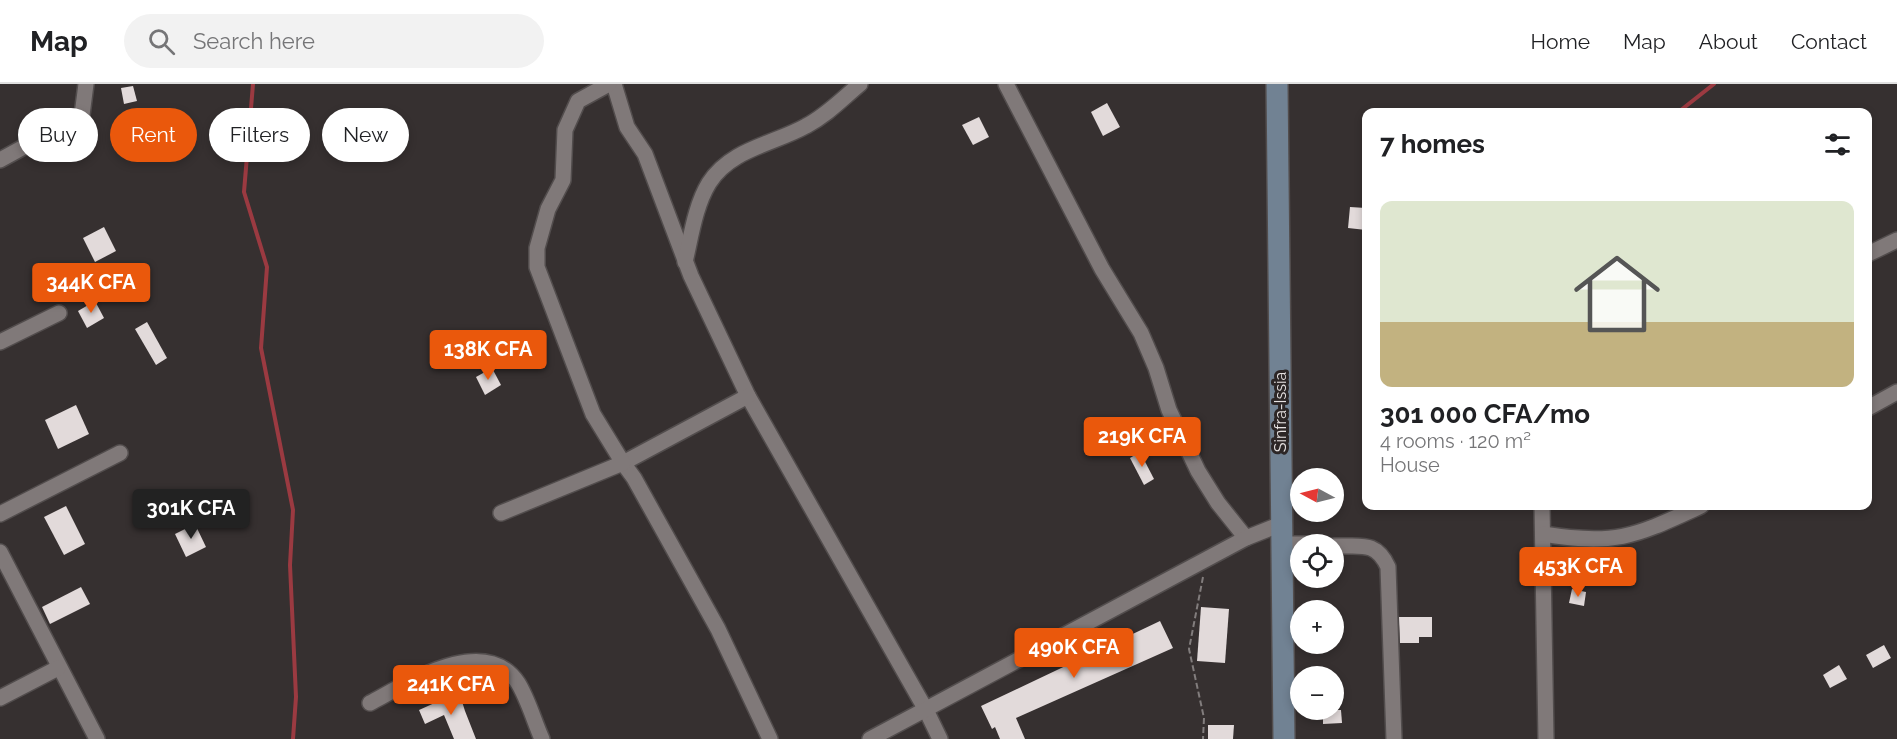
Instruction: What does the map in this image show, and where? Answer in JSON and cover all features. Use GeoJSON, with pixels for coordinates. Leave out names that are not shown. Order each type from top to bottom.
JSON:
{"type":"FeatureCollection","features":[{"type":"Feature","properties":{"kind":"main road","name":"Sinfra-Issia"},"geometry":{"type":"LineString","coordinates":[[1277,84],[1284,739]]}},
{"type":"Feature","properties":{"kind":"street"},"geometry":{"type":"LineString","coordinates":[[0,160],[82,115],[86,84]]}},
{"type":"Feature","properties":{"kind":"street"},"geometry":{"type":"LineString","coordinates":[[609,84],[578,101],[565,130],[563,180],[545,219],[537,248],[537,267],[593,414],[645,496],[718,629],[770,739]]}},
{"type":"Feature","properties":{"kind":"street"},"geometry":{"type":"LineString","coordinates":[[614,84],[627,127],[645,154],[685,262],[748,396],[927,710],[940,739]]}},
{"type":"Feature","properties":{"kind":"street"},"geometry":{"type":"LineString","coordinates":[[685,262],[696,217],[709,183],[735,157],[803,128],[828,114],[860,84]]}},
{"type":"Feature","properties":{"kind":"street"},"geometry":{"type":"LineString","coordinates":[[1006,84],[1102,269],[1141,333],[1156,368],[1169,410],[1194,463],[1218,502],[1246,538]]}},
{"type":"Feature","properties":{"kind":"street"},"geometry":{"type":"LineString","coordinates":[[1872,252],[1897,240]]}},
{"type":"Feature","properties":{"kind":"street"},"geometry":{"type":"LineString","coordinates":[[0,342],[59,313]]}},
{"type":"Feature","properties":{"kind":"street"},"geometry":{"type":"LineString","coordinates":[[1872,406],[1897,392]]}},
{"type":"Feature","properties":{"kind":"street"},"geometry":{"type":"LineString","coordinates":[[501,513],[623,463],[748,396]]}},
{"type":"Feature","properties":{"kind":"street"},"geometry":{"type":"LineString","coordinates":[[0,514],[120,453]]}},
{"type":"Feature","properties":{"kind":"street"},"geometry":{"type":"LineString","coordinates":[[1542,510],[1546,739]]}},
{"type":"Feature","properties":{"kind":"street"},"geometry":{"type":"LineString","coordinates":[[1543,534],[1582,541],[1610,540],[1640,534],[1692,510]]}},
{"type":"Feature","properties":{"kind":"street"},"geometry":{"type":"LineString","coordinates":[[870,739],[1246,538],[1282,534],[1290,537]]}},
{"type":"Feature","properties":{"kind":"street"},"geometry":{"type":"LineString","coordinates":[[1344,546],[1372,547],[1382,553],[1388,567],[1394,739]]}},
{"type":"Feature","properties":{"kind":"street"},"geometry":{"type":"LineString","coordinates":[[0,552],[58,668],[97,739]]}},
{"type":"Feature","properties":{"kind":"street"},"geometry":{"type":"LineString","coordinates":[[370,703],[438,667],[488,662],[506,670],[518,683],[542,739]]}},
{"type":"Feature","properties":{"kind":"street"},"geometry":{"type":"LineString","coordinates":[[0,698],[58,668]]}},
{"type":"Feature","properties":{"kind":"path"},"geometry":{"type":"LineString","coordinates":[[1203,739],[1204,718],[1189,649],[1206,560]]}},
{"type":"Feature","properties":{"kind":"building"},"geometry":{"type":"Polygon","coordinates":[[[133,86],[137,101],[124,104],[121,88],[133,86]]]}},
{"type":"Feature","properties":{"kind":"building"},"geometry":{"type":"Polygon","coordinates":[[[1107,103],[1120,127],[1103,136],[1091,112],[1107,103]]]}},
{"type":"Feature","properties":{"kind":"building"},"geometry":{"type":"Polygon","coordinates":[[[979,117],[989,137],[973,145],[962,125],[979,117]]]}},
{"type":"Feature","properties":{"kind":"building"},"geometry":{"type":"Polygon","coordinates":[[[1350,207],[1362,208],[1362,230],[1348,228],[1350,207]]]}},
{"type":"Feature","properties":{"kind":"building"},"geometry":{"type":"Polygon","coordinates":[[[104,227],[116,251],[95,262],[83,238],[104,227]]]}},
{"type":"Feature","properties":{"kind":"building"},"geometry":{"type":"Polygon","coordinates":[[[95,301],[104,318],[87,328],[78,311],[95,301]]]}},
{"type":"Feature","properties":{"kind":"building"},"geometry":{"type":"Polygon","coordinates":[[[147,322],[167,358],[156,365],[135,329],[147,322]]]}},
{"type":"Feature","properties":{"kind":"building"},"geometry":{"type":"Polygon","coordinates":[[[492,368],[501,385],[485,395],[476,377],[492,368]]]}},
{"type":"Feature","properties":{"kind":"building"},"geometry":{"type":"Polygon","coordinates":[[[76,405],[89,434],[58,449],[45,420],[76,405]]]}},
{"type":"Feature","properties":{"kind":"building"},"geometry":{"type":"Polygon","coordinates":[[[1140,452],[1154,479],[1144,485],[1130,458],[1140,452]]]}},
{"type":"Feature","properties":{"kind":"building"},"geometry":{"type":"Polygon","coordinates":[[[66,506],[85,544],[64,555],[44,517],[66,506]]]}},
{"type":"Feature","properties":{"kind":"building"},"geometry":{"type":"Polygon","coordinates":[[[195,524],[206,547],[186,557],[175,534],[195,524]]]}},
{"type":"Feature","properties":{"kind":"building"},"geometry":{"type":"Polygon","coordinates":[[[1593,563],[1611,565],[1609,584],[1592,582],[1593,563]]]}},
{"type":"Feature","properties":{"kind":"building"},"geometry":{"type":"Polygon","coordinates":[[[81,587],[90,604],[50,624],[42,607],[81,587]]]}},
{"type":"Feature","properties":{"kind":"building"},"geometry":{"type":"Polygon","coordinates":[[[1572,589],[1586,592],[1584,606],[1569,603],[1572,589]]]}},
{"type":"Feature","properties":{"kind":"building"},"geometry":{"type":"Polygon","coordinates":[[[1201,607],[1229,609],[1225,663],[1197,661],[1201,607]]]}},
{"type":"Feature","properties":{"kind":"building"},"geometry":{"type":"Polygon","coordinates":[[[1399,617],[1432,617],[1432,637],[1419,637],[1419,643],[1400,643],[1399,617]]]}},
{"type":"Feature","properties":{"kind":"building"},"geometry":{"type":"Polygon","coordinates":[[[1160,621],[1173,648],[1016,718],[1025,739],[1000,739],[995,727],[992,729],[981,706],[1160,621]]]}},
{"type":"Feature","properties":{"kind":"building"},"geometry":{"type":"Polygon","coordinates":[[[1884,645],[1891,658],[1873,668],[1866,655],[1884,645]]]}},
{"type":"Feature","properties":{"kind":"building"},"geometry":{"type":"Polygon","coordinates":[[[1839,665],[1847,679],[1830,688],[1823,675],[1839,665]]]}},
{"type":"Feature","properties":{"kind":"building"},"geometry":{"type":"Polygon","coordinates":[[[499,679],[505,693],[493,698],[486,685],[499,679]]]}},
{"type":"Feature","properties":{"kind":"building"},"geometry":{"type":"Polygon","coordinates":[[[459,692],[476,739],[454,739],[444,715],[425,724],[419,710],[459,692]]]}},
{"type":"Feature","properties":{"kind":"building"},"geometry":{"type":"Polygon","coordinates":[[[1323,720],[1342,720],[1342,723],[1323,724],[1323,720]]]}},
{"type":"Feature","properties":{"kind":"building"},"geometry":{"type":"Polygon","coordinates":[[[1208,725],[1234,725],[1233,739],[1208,739],[1208,725]]]}},
{"type":"Feature","properties":{"kind":"waterway"},"geometry":{"type":"LineString","coordinates":[[253,84],[244,192],[267,267],[261,348],[293,510],[290,565],[296,697],[293,739]]}},
{"type":"Feature","properties":{"kind":"waterway"},"geometry":{"type":"LineString","coordinates":[[1684,108],[1714,84]]}}]}
